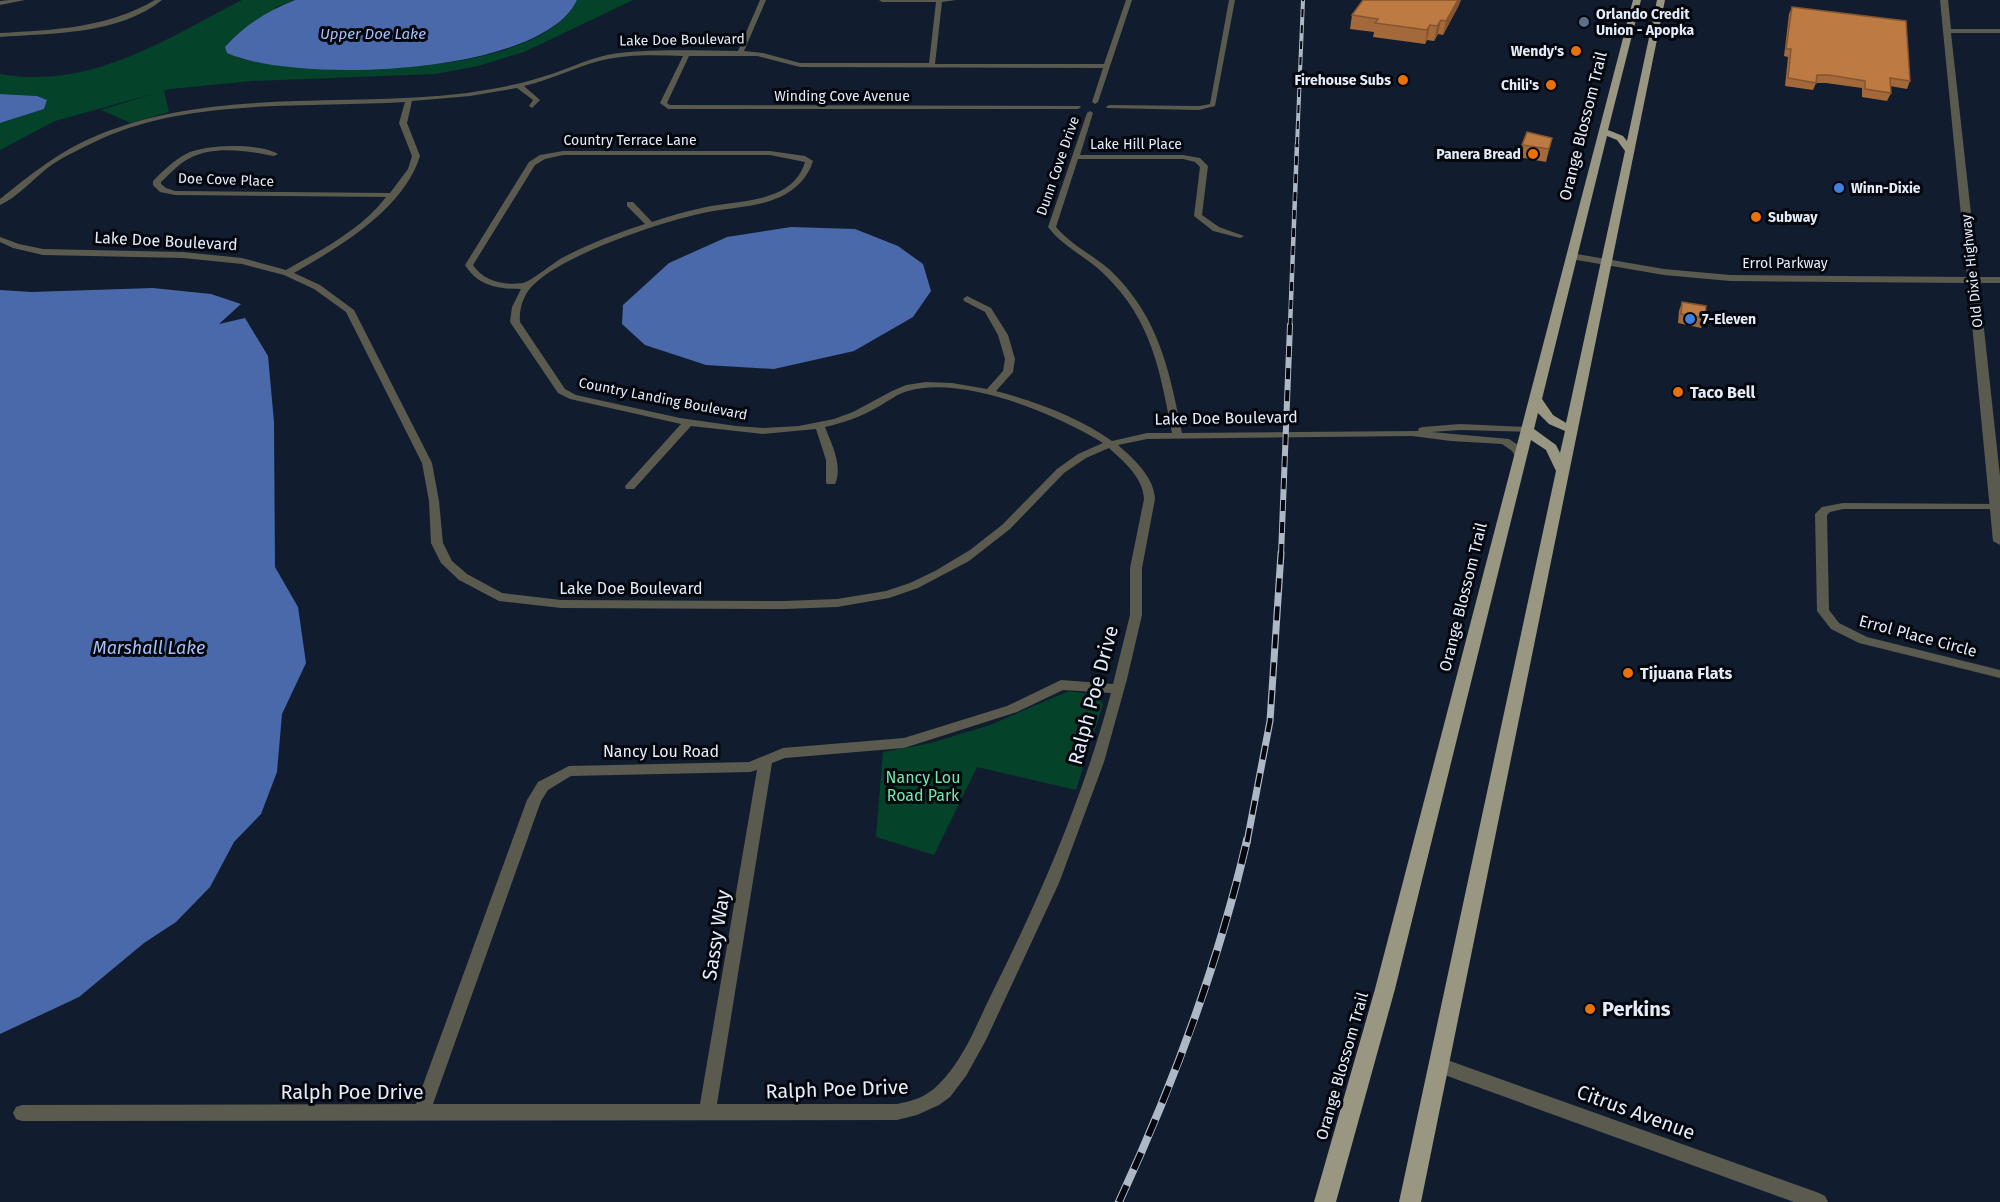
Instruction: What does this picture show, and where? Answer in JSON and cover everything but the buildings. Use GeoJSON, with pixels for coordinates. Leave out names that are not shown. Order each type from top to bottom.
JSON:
{"type":"FeatureCollection","features":[{"type":"Feature","properties":{"kind":"main road","name":"Orange Blossom Trail"},"geometry":{"type":"LineString","coordinates":[[1325,1202],[1385,989],[1637,0]]}},
{"type":"Feature","properties":{"kind":"main road"},"geometry":{"type":"LineString","coordinates":[[1410,1202],[1660,0]]}},
{"type":"Feature","properties":{"kind":"main road"},"geometry":{"type":"LineString","coordinates":[[1607,115],[1612,124],[1633,132]]}},
{"type":"Feature","properties":{"kind":"main road"},"geometry":{"type":"LineString","coordinates":[[1603,131],[1620,138],[1629,150]]}},
{"type":"Feature","properties":{"kind":"main road"},"geometry":{"type":"LineString","coordinates":[[1535,398],[1543,415],[1550,421],[1570,429]]}},
{"type":"Feature","properties":{"kind":"main road"},"geometry":{"type":"LineString","coordinates":[[1527,430],[1551,448],[1562,470]]}},
{"type":"Feature","properties":{"kind":"street"},"geometry":{"type":"LineString","coordinates":[[0,3],[22,0]]}},
{"type":"Feature","properties":{"kind":"street"},"geometry":{"type":"LineString","coordinates":[[0,35],[96,26],[141,12],[159,0]]}},
{"type":"Feature","properties":{"kind":"street"},"geometry":{"type":"LineString","coordinates":[[740,54],[763,0]]}},
{"type":"Feature","properties":{"kind":"street"},"geometry":{"type":"LineString","coordinates":[[882,0],[953,0]]}},
{"type":"Feature","properties":{"kind":"street","name":"Dunn Cove Drive"},"geometry":{"type":"LineString","coordinates":[[1095,102],[1130,0]]}},
{"type":"Feature","properties":{"kind":"street"},"geometry":{"type":"LineString","coordinates":[[1078,107],[1100,111],[1199,108],[1213,105],[1232,0]]}},
{"type":"Feature","properties":{"kind":"street","name":"Old Dixie Highway"},"geometry":{"type":"LineString","coordinates":[[1944,0],[2000,542]]}},
{"type":"Feature","properties":{"kind":"street"},"geometry":{"type":"LineString","coordinates":[[932,65],[939,1]]}},
{"type":"Feature","properties":{"kind":"street"},"geometry":{"type":"LineString","coordinates":[[1947,31],[2000,31]]}},
{"type":"Feature","properties":{"kind":"street","name":"Lake Doe Boulevard"},"geometry":{"type":"LineString","coordinates":[[0,203],[52,162],[78,146],[119,129],[162,116],[237,105],[353,104],[461,95],[519,85],[600,58],[630,54],[759,54],[801,65],[1106,66]]}},
{"type":"Feature","properties":{"kind":"street","name":"Winding Cove Avenue"},"geometry":{"type":"LineString","coordinates":[[687,54],[663,103],[668,106],[1078,107]]}},
{"type":"Feature","properties":{"kind":"street"},"geometry":{"type":"LineString","coordinates":[[519,85],[537,100],[532,106]]}},
{"type":"Feature","properties":{"kind":"street"},"geometry":{"type":"LineString","coordinates":[[287,273],[350,235],[392,195],[415,162],[414,150],[403,123],[409,100]]}},
{"type":"Feature","properties":{"kind":"street"},"geometry":{"type":"LineString","coordinates":[[1078,107],[1081,104],[1095,102],[1100,111]]}},
{"type":"Feature","properties":{"kind":"street","name":"Dunn Cove Drive"},"geometry":{"type":"LineString","coordinates":[[1100,111],[1074,157],[1052,227],[1108,273],[1128,294],[1144,316],[1156,337],[1177,434]]}},
{"type":"Feature","properties":{"kind":"street","name":"Doe Cove Place"},"geometry":{"type":"LineString","coordinates":[[274,154],[253,150],[200,152],[185,157],[157,182],[157,185],[168,192],[188,193],[392,195]]}},
{"type":"Feature","properties":{"kind":"street","name":"Country Terrace Lane"},"geometry":{"type":"LineString","coordinates":[[528,286],[497,285],[485,282],[476,277],[469,265],[531,164],[543,157],[563,153],[770,153],[808,159],[809,163],[804,174],[777,195],[704,210],[650,225]]}},
{"type":"Feature","properties":{"kind":"street","name":"Lake Hill Place"},"geometry":{"type":"LineString","coordinates":[[1074,157],[1183,157],[1197,160],[1204,166],[1198,216],[1216,229],[1240,236]]}},
{"type":"Feature","properties":{"kind":"street"},"geometry":{"type":"LineString","coordinates":[[528,286],[585,252],[650,225],[630,204]]}},
{"type":"Feature","properties":{"kind":"street","name":"Lake Doe Boulevard"},"geometry":{"type":"LineString","coordinates":[[0,239],[16,246],[44,252],[213,257],[266,266],[317,287],[350,310],[428,463],[437,543],[447,563],[463,577],[499,597],[561,604],[830,605],[885,596],[932,578],[975,552],[1005,527],[1052,478],[1080,457],[1110,443],[1177,434],[1412,433],[1460,427],[1527,430]]}},
{"type":"Feature","properties":{"kind":"street","name":"Errol Parkway"},"geometry":{"type":"LineString","coordinates":[[1571,256],[1664,273],[1730,278],[2000,280]]}},
{"type":"Feature","properties":{"kind":"street","name":"Country Landing Boulevard"},"geometry":{"type":"LineString","coordinates":[[528,286],[516,309],[515,322],[561,391],[573,398],[690,421],[762,430],[819,425],[862,412],[895,393],[918,385],[952,384],[988,393],[1076,423],[1110,443]]}},
{"type":"Feature","properties":{"kind":"street"},"geometry":{"type":"LineString","coordinates":[[967,299],[988,310],[1003,335],[1010,359],[1008,372],[988,393]]}},
{"type":"Feature","properties":{"kind":"street"},"geometry":{"type":"LineString","coordinates":[[630,487],[690,421]]}},
{"type":"Feature","properties":{"kind":"street"},"geometry":{"type":"LineString","coordinates":[[819,425],[834,470],[831,482]]}},
{"type":"Feature","properties":{"kind":"street","name":"Lake Doe Boulevard"},"geometry":{"type":"LineString","coordinates":[[1412,433],[1505,441],[1517,449],[1520,456]]}},
{"type":"Feature","properties":{"kind":"street","name":"Ralph Poe Drive"},"geometry":{"type":"LineString","coordinates":[[22,1113],[897,1112],[927,1106],[946,1089],[969,1053],[1034,927],[1085,804],[1118,689],[1136,616],[1136,568],[1150,496],[1147,482],[1110,443]]}},
{"type":"Feature","properties":{"kind":"street","name":"Errol Place Circle"},"geometry":{"type":"LineString","coordinates":[[1996,506],[1843,506],[1826,509],[1821,514],[1823,612],[1835,626],[1863,640],[2000,674]]}},
{"type":"Feature","properties":{"kind":"street","name":"Nancy Lou Road"},"geometry":{"type":"LineString","coordinates":[[421,1113],[534,800],[543,786],[560,774],[578,769],[737,769],[765,763],[783,753],[904,743],[1012,708],[1061,685],[1118,689]]}},
{"type":"Feature","properties":{"kind":"street","name":"Sassy Way"},"geometry":{"type":"LineString","coordinates":[[707,1113],[765,763]]}},
{"type":"Feature","properties":{"kind":"street","name":"Citrus Avenue"},"geometry":{"type":"LineString","coordinates":[[1438,1065],[1819,1202]]}},
{"type":"Feature","properties":{"kind":"green space"},"geometry":{"type":"Polygon","coordinates":[[[242,0],[295,0],[276,7],[238,58],[317,68],[368,69],[421,66],[473,58],[519,45],[555,26],[577,0],[633,0],[524,52],[478,66],[435,74],[252,81],[170,89],[164,91],[169,112],[131,123],[101,110],[156,93],[55,121],[0,150],[0,123],[44,109],[47,100],[37,96],[0,94],[0,74],[33,77],[65,75],[96,68],[155,45],[242,0]]]}},
{"type":"Feature","properties":{"kind":"green space","name":"Nancy Lou Road Park"},"geometry":{"type":"Polygon","coordinates":[[[1069,691],[1095,695],[1103,704],[1076,790],[977,767],[934,855],[876,837],[883,752],[931,743],[990,725],[1069,691]]]}},
{"type":"Feature","properties":{"kind":"water","name":"Upper Doe Lake"},"geometry":{"type":"Polygon","coordinates":[[[295,0],[577,0],[555,25],[517,45],[469,58],[414,67],[358,70],[305,68],[260,63],[227,53],[225,47],[249,25],[295,0]]]}},
{"type":"Feature","properties":{"kind":"water"},"geometry":{"type":"Polygon","coordinates":[[[0,94],[37,96],[47,100],[44,109],[0,123],[0,94]]]}},
{"type":"Feature","properties":{"kind":"water"},"geometry":{"type":"Polygon","coordinates":[[[791,227],[855,229],[898,246],[923,264],[931,291],[913,317],[854,351],[774,369],[706,365],[645,345],[622,324],[623,305],[669,263],[727,237],[791,227]]]}},
{"type":"Feature","properties":{"kind":"water","name":"Marshall Lake"},"geometry":{"type":"Polygon","coordinates":[[[153,288],[211,294],[241,304],[219,324],[245,318],[268,356],[274,422],[275,567],[298,607],[306,663],[282,714],[277,772],[261,814],[234,842],[210,887],[176,922],[144,943],[79,997],[0,1034],[0,290],[31,292],[153,288]]]}},
{"type":"Feature","properties":{"kind":"railway"},"geometry":{"type":"LineString","coordinates":[[1297,145],[1303,0]]}},
{"type":"Feature","properties":{"kind":"railway"},"geometry":{"type":"LineString","coordinates":[[1290,327],[1297,144]]}},
{"type":"Feature","properties":{"kind":"railway"},"geometry":{"type":"LineString","coordinates":[[1281,555],[1290,325]]}},
{"type":"Feature","properties":{"kind":"railway"},"geometry":{"type":"LineString","coordinates":[[1247,842],[1270,721],[1281,553]]}},
{"type":"Feature","properties":{"kind":"railway"},"geometry":{"type":"LineString","coordinates":[[1119,1202],[1176,1069],[1208,979],[1247,840]]}},
{"type":"Feature","properties":{"kind":"place","name":"Orlando Credit Union - Apopka"},"geometry":{"type":"Point","coordinates":[1584,22]}},
{"type":"Feature","properties":{"kind":"place","name":"Wendy's"},"geometry":{"type":"Point","coordinates":[1576,51]}},
{"type":"Feature","properties":{"kind":"place","name":"Firehouse Subs"},"geometry":{"type":"Point","coordinates":[1403,80]}},
{"type":"Feature","properties":{"kind":"place","name":"Chili's"},"geometry":{"type":"Point","coordinates":[1551,85]}},
{"type":"Feature","properties":{"kind":"place","name":"Panera Bread"},"geometry":{"type":"Point","coordinates":[1533,154]}},
{"type":"Feature","properties":{"kind":"place","name":"Winn-Dixie"},"geometry":{"type":"Point","coordinates":[1839,188]}},
{"type":"Feature","properties":{"kind":"place","name":"Subway"},"geometry":{"type":"Point","coordinates":[1756,217]}},
{"type":"Feature","properties":{"kind":"place","name":"7-Eleven"},"geometry":{"type":"Point","coordinates":[1690,319]}},
{"type":"Feature","properties":{"kind":"place","name":"Taco Bell"},"geometry":{"type":"Point","coordinates":[1678,392]}},
{"type":"Feature","properties":{"kind":"place","name":"Tijuana Flats"},"geometry":{"type":"Point","coordinates":[1628,673]}},
{"type":"Feature","properties":{"kind":"place","name":"Perkins"},"geometry":{"type":"Point","coordinates":[1590,1009]}}]}
